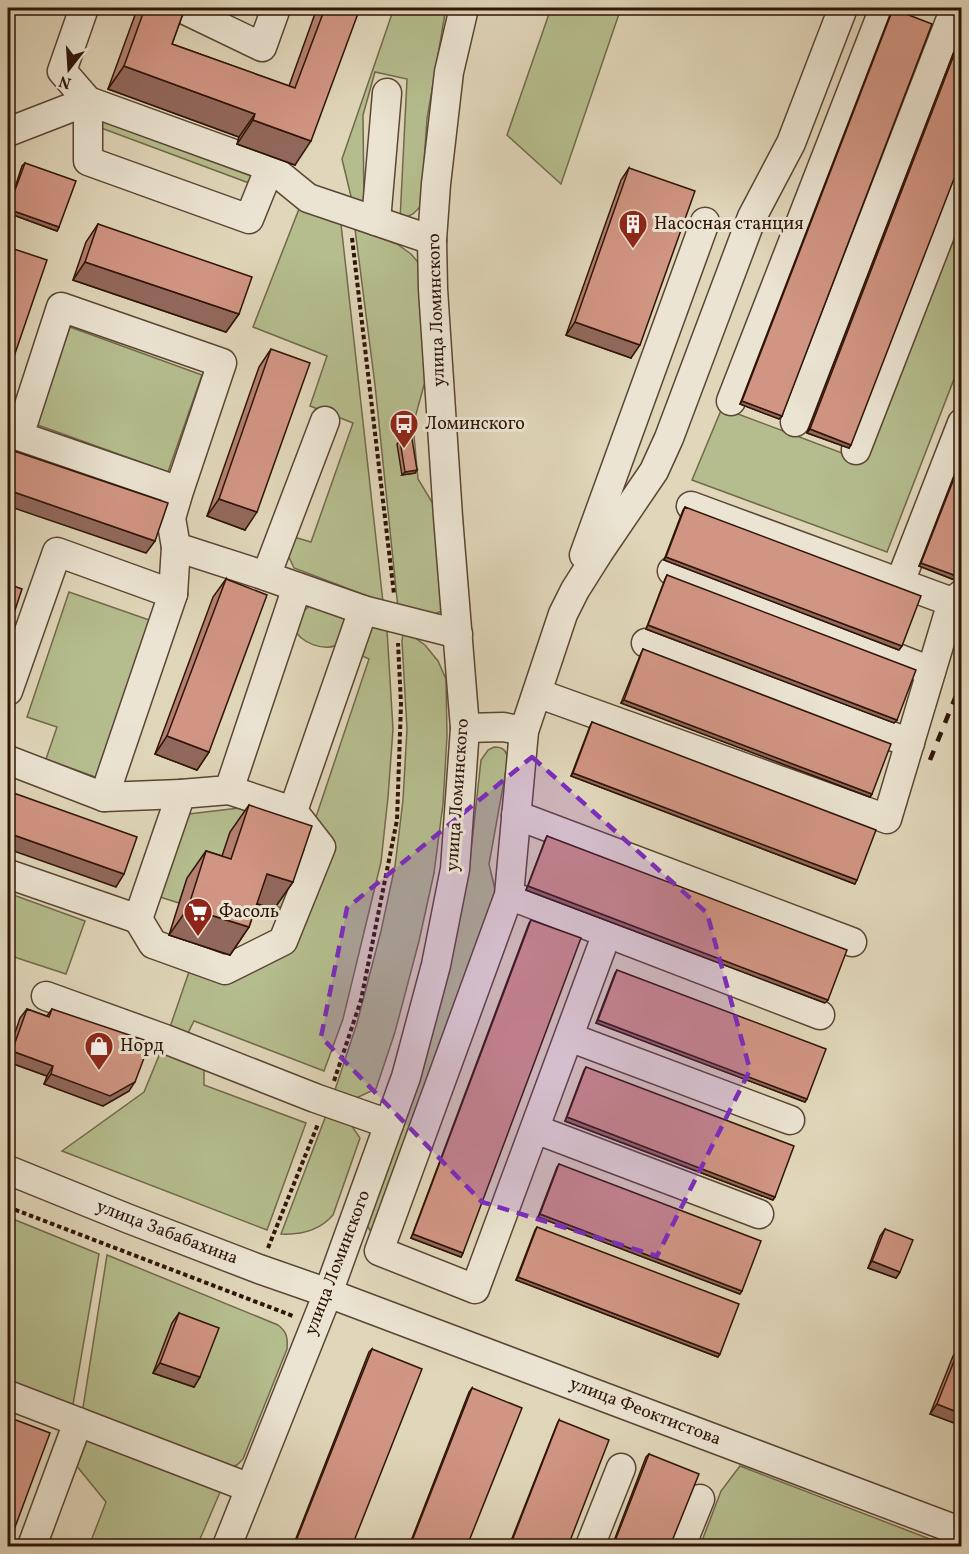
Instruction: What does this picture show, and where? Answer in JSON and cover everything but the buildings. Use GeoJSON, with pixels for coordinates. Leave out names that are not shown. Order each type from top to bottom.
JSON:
{"type":"FeatureCollection","features":[{"type":"Feature","properties":{"kind":"street"},"geometry":{"type":"LineString","coordinates":[[84,8],[62,71],[88,100],[270,167],[308,198],[432,240]]}},
{"type":"Feature","properties":{"kind":"street"},"geometry":{"type":"LineString","coordinates":[[181,8],[262,47],[276,8]]}},
{"type":"Feature","properties":{"kind":"street","name":"улица Ломинского"},"geometry":{"type":"LineString","coordinates":[[226,1546],[328,1293],[406,1077],[436,965],[455,869],[465,728],[448,517],[433,290],[432,240],[449,72],[464,8]]}},
{"type":"Feature","properties":{"kind":"street"},"geometry":{"type":"LineString","coordinates":[[563,614],[599,552],[654,471],[669,438],[752,217],[791,143],[844,8]]}},
{"type":"Feature","properties":{"kind":"street"},"geometry":{"type":"LineString","coordinates":[[731,401],[884,8]]}},
{"type":"Feature","properties":{"kind":"street"},"geometry":{"type":"LineString","coordinates":[[795,422],[953,10]]}},
{"type":"Feature","properties":{"kind":"street"},"geometry":{"type":"LineString","coordinates":[[816,77],[852,88]]}},
{"type":"Feature","properties":{"kind":"street"},"geometry":{"type":"LineString","coordinates":[[376,221],[387,93]]}},
{"type":"Feature","properties":{"kind":"street"},"geometry":{"type":"LineString","coordinates":[[8,132],[88,100]]}},
{"type":"Feature","properties":{"kind":"street"},"geometry":{"type":"LineString","coordinates":[[88,100],[88,161],[249,219],[270,167]]}},
{"type":"Feature","properties":{"kind":"street"},"geometry":{"type":"LineString","coordinates":[[856,450],[962,178]]}},
{"type":"Feature","properties":{"kind":"street"},"geometry":{"type":"LineString","coordinates":[[607,933],[475,1289],[379,1251],[509,895],[524,730],[563,614],[705,222]]}},
{"type":"Feature","properties":{"kind":"street"},"geometry":{"type":"LineString","coordinates":[[104,797],[173,594],[176,547],[171,518],[222,363],[62,307],[19,436],[179,490]]}},
{"type":"Feature","properties":{"kind":"street"},"geometry":{"type":"LineString","coordinates":[[266,576],[325,421]]}},
{"type":"Feature","properties":{"kind":"street"},"geometry":{"type":"LineString","coordinates":[[900,582],[962,423]]}},
{"type":"Feature","properties":{"kind":"street"},"geometry":{"type":"LineString","coordinates":[[537,693],[887,819],[931,671],[956,598],[900,582],[691,506]]}},
{"type":"Feature","properties":{"kind":"street"},"geometry":{"type":"LineString","coordinates":[[176,547],[363,610],[458,634]]}},
{"type":"Feature","properties":{"kind":"street"},"geometry":{"type":"LineString","coordinates":[[8,691],[57,552],[173,594]]}},
{"type":"Feature","properties":{"kind":"street"},"geometry":{"type":"LineString","coordinates":[[672,571],[931,671]]}},
{"type":"Feature","properties":{"kind":"street"},"geometry":{"type":"LineString","coordinates":[[229,790],[297,587]]}},
{"type":"Feature","properties":{"kind":"street"},"geometry":{"type":"LineString","coordinates":[[293,811],[363,610]]}},
{"type":"Feature","properties":{"kind":"street"},"geometry":{"type":"LineString","coordinates":[[646,643],[910,743]]}},
{"type":"Feature","properties":{"kind":"street"},"geometry":{"type":"LineString","coordinates":[[465,728],[524,730]]}},
{"type":"Feature","properties":{"kind":"street"},"geometry":{"type":"LineString","coordinates":[[8,760],[104,797],[229,790],[293,811],[321,847],[283,941],[225,970],[153,944],[138,919],[8,874]]}},
{"type":"Feature","properties":{"kind":"street"},"geometry":{"type":"LineString","coordinates":[[138,919],[181,794]]}},
{"type":"Feature","properties":{"kind":"street"},"geometry":{"type":"LineString","coordinates":[[516,815],[852,942]]}},
{"type":"Feature","properties":{"kind":"street"},"geometry":{"type":"LineString","coordinates":[[509,895],[820,1016]]}},
{"type":"Feature","properties":{"kind":"street"},"geometry":{"type":"LineString","coordinates":[[46,996],[389,1124]]}},
{"type":"Feature","properties":{"kind":"street"},"geometry":{"type":"LineString","coordinates":[[569,1036],[790,1120]]}},
{"type":"Feature","properties":{"kind":"street"},"geometry":{"type":"LineString","coordinates":[[535,1129],[759,1214]]}},
{"type":"Feature","properties":{"kind":"street","name":"улица Забабахина"},"geometry":{"type":"LineString","coordinates":[[8,1170],[259,1269],[328,1293]]}},
{"type":"Feature","properties":{"kind":"street","name":"улица Феоктистова"},"geometry":{"type":"LineString","coordinates":[[328,1293],[962,1532]]}},
{"type":"Feature","properties":{"kind":"street"},"geometry":{"type":"LineString","coordinates":[[8,1395],[250,1488]]}},
{"type":"Feature","properties":{"kind":"street"},"geometry":{"type":"LineString","coordinates":[[32,1546],[78,1422]]}},
{"type":"Feature","properties":{"kind":"street"},"geometry":{"type":"LineString","coordinates":[[590,1546],[621,1468]]}},
{"type":"Feature","properties":{"kind":"street"},"geometry":{"type":"LineString","coordinates":[[681,1546],[700,1499]]}},
{"type":"Feature","properties":{"kind":"path"},"geometry":{"type":"LineString","coordinates":[[253,1301],[259,1269],[327,1102],[362,1000],[397,820],[401,704],[397,619],[349,212]]}},
{"type":"Feature","properties":{"kind":"path"},"geometry":{"type":"LineString","coordinates":[[8,1208],[315,1324]]}},
{"type":"Feature","properties":{"kind":"highlighted area"},"geometry":{"type":"Polygon","coordinates":[[[532,757],[707,913],[750,1070],[657,1256],[482,1202],[321,1037],[347,908],[532,757]]]}},
{"type":"Feature","properties":{"kind":"green space"},"geometry":{"type":"Polygon","coordinates":[[[394,8],[446,8],[427,119],[421,206],[413,214],[400,220],[407,79],[375,72],[363,115],[364,209],[353,205],[342,159],[394,8]]]}},
{"type":"Feature","properties":{"kind":"green space"},"geometry":{"type":"Polygon","coordinates":[[[551,8],[621,8],[561,184],[507,135],[551,8]]]}},
{"type":"Feature","properties":{"kind":"green space"},"geometry":{"type":"Polygon","coordinates":[[[93,108],[263,171],[257,186],[93,125],[93,108]]]}},
{"type":"Feature","properties":{"kind":"green space"},"geometry":{"type":"Polygon","coordinates":[[[961,198],[961,361],[887,552],[692,480],[722,408],[858,459],[961,198]]]}},
{"type":"Feature","properties":{"kind":"green space"},"geometry":{"type":"Polygon","coordinates":[[[299,209],[341,224],[383,602],[294,568],[288,555],[294,537],[311,542],[353,423],[310,406],[327,356],[253,327],[299,209]]]}},
{"type":"Feature","properties":{"kind":"green space"},"geometry":{"type":"Polygon","coordinates":[[[355,229],[397,244],[411,254],[422,267],[426,378],[413,425],[418,479],[435,507],[443,610],[426,619],[398,608],[375,385],[355,229]]]}},
{"type":"Feature","properties":{"kind":"green space"},"geometry":{"type":"Polygon","coordinates":[[[70,327],[202,375],[168,472],[35,424],[70,327]]]}},
{"type":"Feature","properties":{"kind":"green space"},"geometry":{"type":"Polygon","coordinates":[[[69,592],[152,621],[98,778],[46,759],[57,727],[27,717],[69,592]]]}},
{"type":"Feature","properties":{"kind":"green space"},"geometry":{"type":"Polygon","coordinates":[[[312,604],[340,611],[347,620],[338,643],[334,646],[314,645],[297,633],[296,628],[301,616],[312,604]]]}},
{"type":"Feature","properties":{"kind":"green space"},"geometry":{"type":"Polygon","coordinates":[[[377,625],[387,630],[393,729],[381,862],[343,1019],[324,1071],[194,1021],[186,1037],[169,1030],[190,969],[292,948],[316,817],[369,659],[358,654],[370,629],[377,625]]]}},
{"type":"Feature","properties":{"kind":"green space"},"geometry":{"type":"Polygon","coordinates":[[[408,633],[425,645],[438,661],[446,679],[447,736],[443,804],[434,873],[395,1032],[376,1089],[354,1099],[334,1093],[357,1023],[395,866],[403,800],[407,729],[402,641],[403,634],[408,633]]]}},
{"type":"Feature","properties":{"kind":"green space"},"geometry":{"type":"Polygon","coordinates":[[[494,747],[504,750],[508,759],[489,864],[497,898],[371,1232],[368,1227],[368,1218],[453,949],[470,860],[481,760],[488,750],[494,747]]]}},
{"type":"Feature","properties":{"kind":"green space"},"geometry":{"type":"Polygon","coordinates":[[[239,808],[293,826],[307,844],[282,908],[187,879],[179,903],[160,897],[189,814],[239,808]]]}},
{"type":"Feature","properties":{"kind":"green space"},"geometry":{"type":"Polygon","coordinates":[[[8,893],[85,921],[66,974],[8,955],[8,893]]]}},
{"type":"Feature","properties":{"kind":"green space"},"geometry":{"type":"Polygon","coordinates":[[[163,1046],[204,1062],[204,1085],[306,1123],[267,1230],[62,1151],[144,1092],[163,1046]]]}},
{"type":"Feature","properties":{"kind":"green space"},"geometry":{"type":"Polygon","coordinates":[[[328,1110],[345,1116],[360,1138],[333,1215],[310,1230],[296,1234],[281,1234],[328,1110]]]}},
{"type":"Feature","properties":{"kind":"green space"},"geometry":{"type":"Polygon","coordinates":[[[8,1217],[99,1254],[71,1416],[8,1392],[8,1217]]]}},
{"type":"Feature","properties":{"kind":"green space"},"geometry":{"type":"Polygon","coordinates":[[[107,1255],[278,1325],[285,1333],[287,1349],[243,1459],[237,1465],[228,1468],[82,1414],[107,1255]]]}},
{"type":"Feature","properties":{"kind":"green space"},"geometry":{"type":"Polygon","coordinates":[[[80,1433],[221,1490],[197,1546],[89,1546],[106,1502],[71,1459],[80,1433]]]}},
{"type":"Feature","properties":{"kind":"green space"},"geometry":{"type":"Polygon","coordinates":[[[740,1466],[948,1546],[700,1546],[721,1491],[740,1466]]]}},
{"type":"Feature","properties":{"kind":"railway"},"geometry":{"type":"LineString","coordinates":[[930,760],[962,681]]}},
{"type":"Feature","properties":{"kind":"place","name":"Насосная станция"},"geometry":{"type":"Point","coordinates":[633,250]}},
{"type":"Feature","properties":{"kind":"place","name":"Ломинского"},"geometry":{"type":"Point","coordinates":[404,450]}},
{"type":"Feature","properties":{"kind":"place","name":"Фасоль"},"geometry":{"type":"Point","coordinates":[198,938]}},
{"type":"Feature","properties":{"kind":"place","name":"Норд"},"geometry":{"type":"Point","coordinates":[99,1072]}}]}
